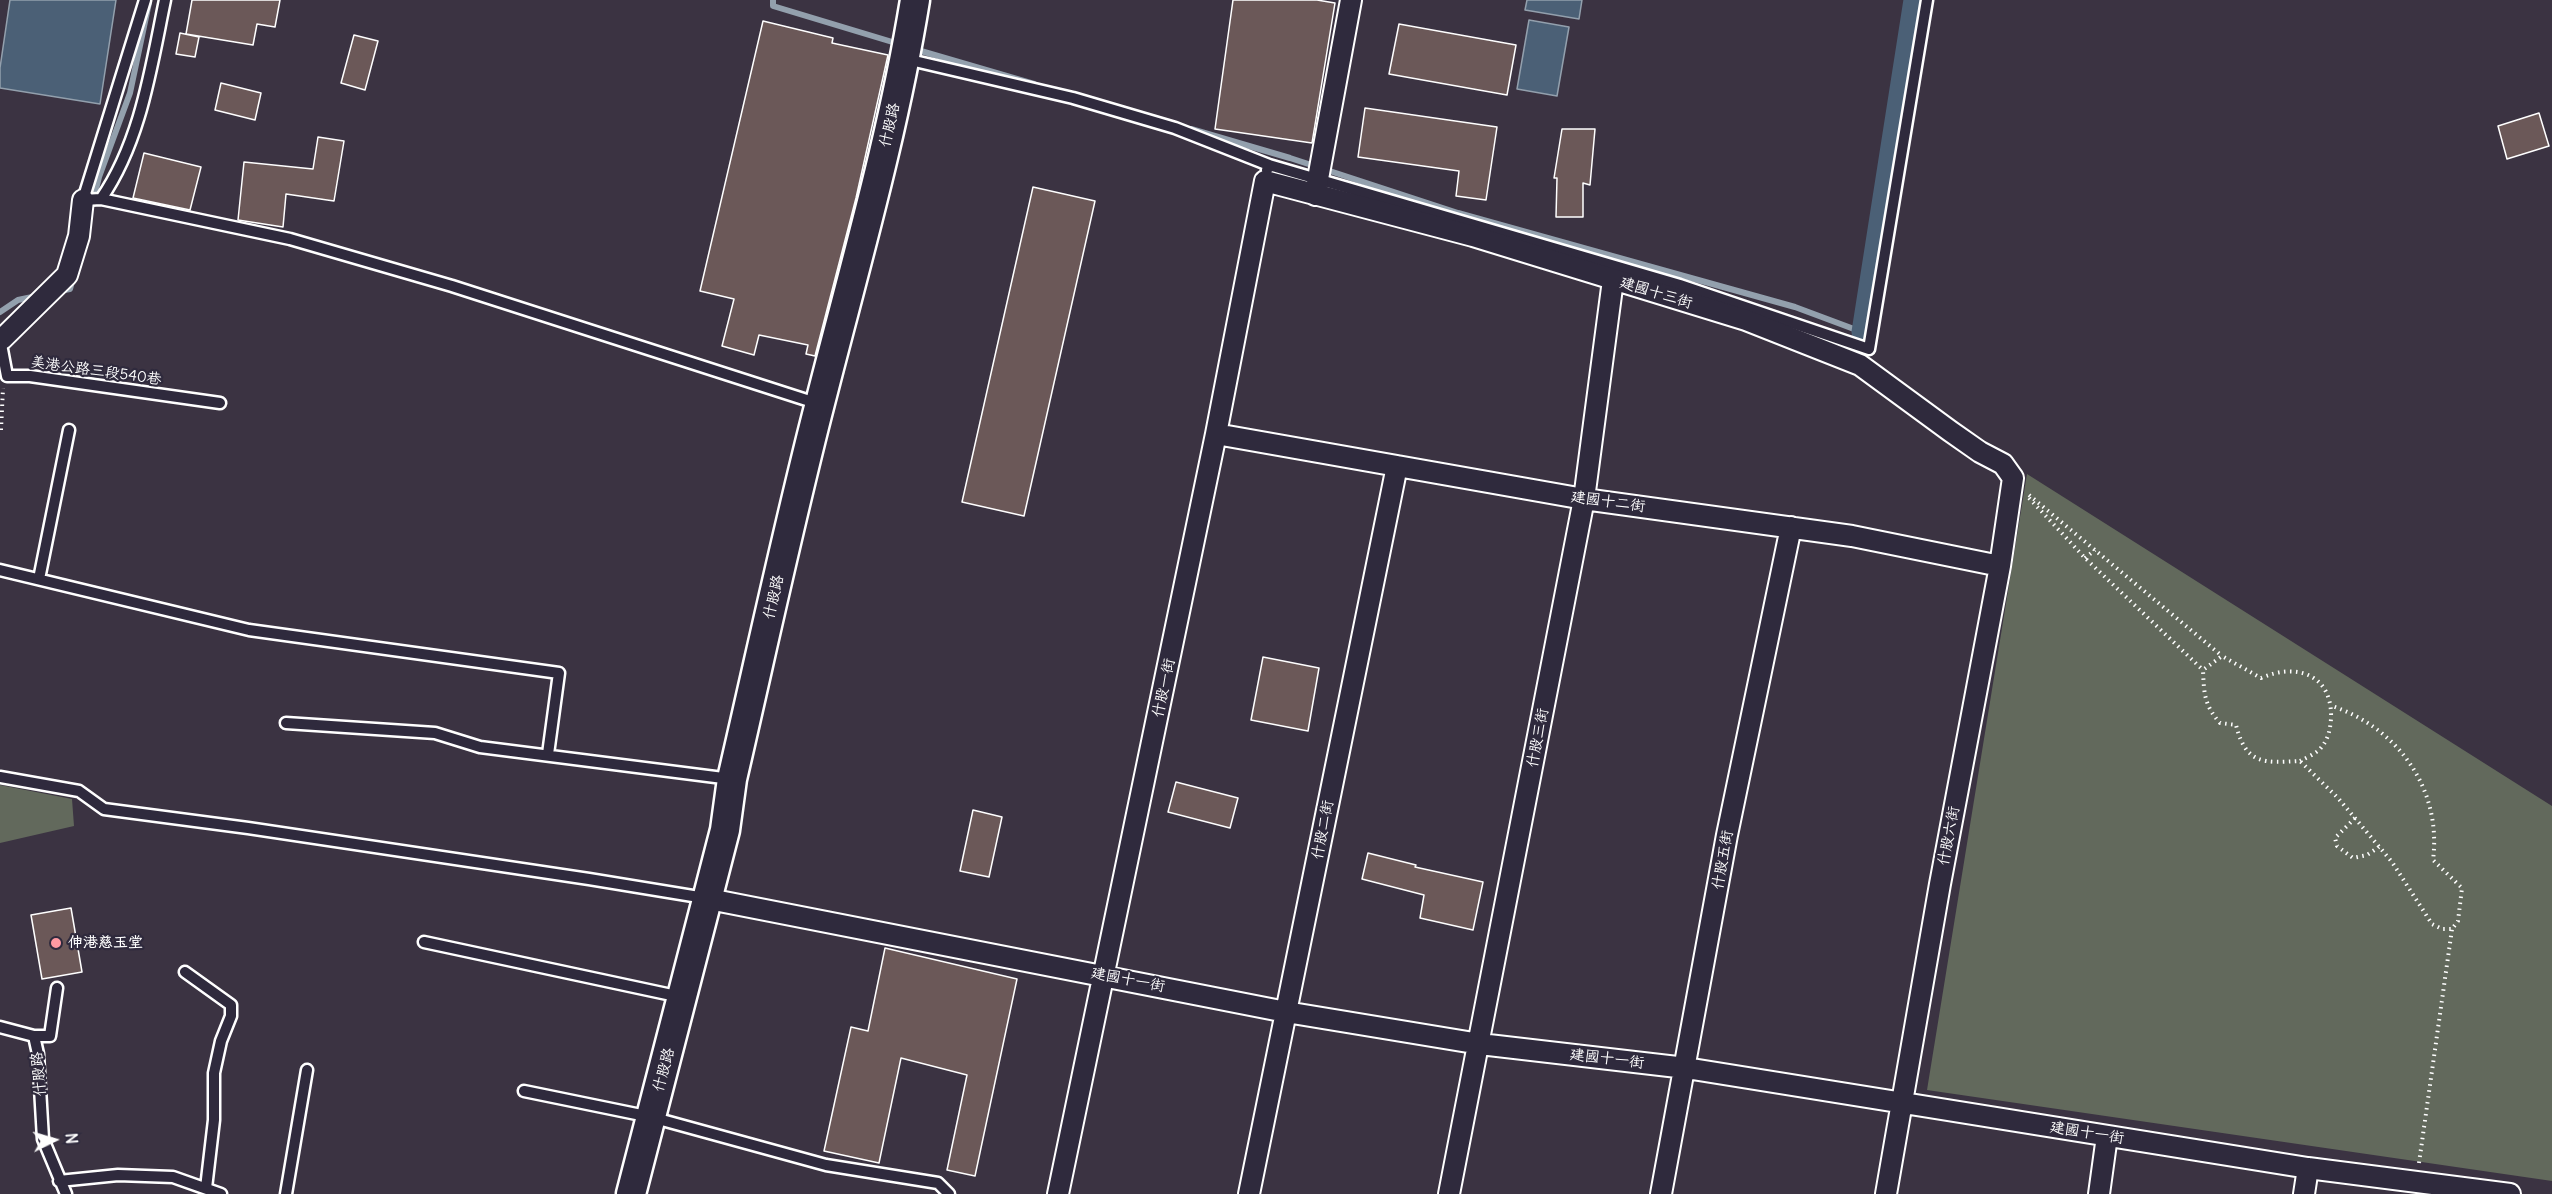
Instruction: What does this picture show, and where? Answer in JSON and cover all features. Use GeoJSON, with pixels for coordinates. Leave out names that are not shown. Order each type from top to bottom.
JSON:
{"type":"FeatureCollection","features":[{"type":"Feature","properties":{"kind":"street","name":"什股路"},"geometry":{"type":"LineString","coordinates":[[631,1194],[709,899],[725,831],[732,779],[819,404],[864,236],[906,59],[915,0]]}},
{"type":"Feature","properties":{"kind":"street"},"geometry":{"type":"LineString","coordinates":[[1316,186],[1351,0]]}},
{"type":"Feature","properties":{"kind":"street","name":"建國十三街"},"geometry":{"type":"LineString","coordinates":[[1267,173],[1316,186],[1746,320],[1860,365],[1950,432],[2003,464],[2012,480]]}},
{"type":"Feature","properties":{"kind":"street","name":"什股一街"},"geometry":{"type":"LineString","coordinates":[[1058,1194],[1216,434],[1267,173]]}},
{"type":"Feature","properties":{"kind":"street"},"geometry":{"type":"LineString","coordinates":[[1,339],[67,275],[92,199]]}},
{"type":"Feature","properties":{"kind":"street","name":"什股三街"},"geometry":{"type":"LineString","coordinates":[[1449,1194],[1584,499],[1613,280]]}},
{"type":"Feature","properties":{"kind":"street","name":"建國十二街"},"geometry":{"type":"LineString","coordinates":[[1216,434],[1584,499],[1852,536],[2000,566]]}},
{"type":"Feature","properties":{"kind":"street","name":"什股二街"},"geometry":{"type":"LineString","coordinates":[[1249,1194],[1397,466]]}},
{"type":"Feature","properties":{"kind":"street","name":"什股六街"},"geometry":{"type":"LineString","coordinates":[[1886,1194],[1940,884],[2000,566],[2012,480]]}},
{"type":"Feature","properties":{"kind":"street","name":"什股五街"},"geometry":{"type":"LineString","coordinates":[[1661,1194],[1686,1068],[1727,835],[1791,527]]}},
{"type":"Feature","properties":{"kind":"street","name":"建國十一街"},"geometry":{"type":"LineString","coordinates":[[709,899],[1286,1012],[1479,1044],[1686,1068],[2308,1168],[2510,1194]]}},
{"type":"Feature","properties":{"kind":"street"},"geometry":{"type":"LineString","coordinates":[[2099,1194],[2107,1136]]}},
{"type":"Feature","properties":{"kind":"street"},"geometry":{"type":"LineString","coordinates":[[2304,1194],[2308,1168]]}},
{"type":"Feature","properties":{"kind":"lane"},"geometry":{"type":"LineString","coordinates":[[92,199],[145,0]]}},
{"type":"Feature","properties":{"kind":"lane"},"geometry":{"type":"LineString","coordinates":[[92,199],[117,176],[147,92],[165,0]]}},
{"type":"Feature","properties":{"kind":"lane"},"geometry":{"type":"LineString","coordinates":[[1316,186],[1680,285],[1869,349],[1927,0]]}},
{"type":"Feature","properties":{"kind":"lane"},"geometry":{"type":"LineString","coordinates":[[906,59],[1073,98],[1175,128],[1267,173]]}},
{"type":"Feature","properties":{"kind":"lane"},"geometry":{"type":"LineString","coordinates":[[92,199],[290,239],[452,286],[819,404]]}},
{"type":"Feature","properties":{"kind":"lane"},"geometry":{"type":"LineString","coordinates":[[1,339],[4,366]]}},
{"type":"Feature","properties":{"kind":"lane","name":"美港公路三段540巷"},"geometry":{"type":"LineString","coordinates":[[4,366],[7,376],[30,376],[220,403]]}},
{"type":"Feature","properties":{"kind":"lane"},"geometry":{"type":"LineString","coordinates":[[39,579],[69,430]]}},
{"type":"Feature","properties":{"kind":"lane"},"geometry":{"type":"LineString","coordinates":[[0,570],[249,630],[559,673],[548,754]]}},
{"type":"Feature","properties":{"kind":"lane"},"geometry":{"type":"LineString","coordinates":[[286,723],[435,734],[480,747],[732,779]]}},
{"type":"Feature","properties":{"kind":"lane"},"geometry":{"type":"LineString","coordinates":[[0,777],[79,791],[104,809],[248,828],[709,899]]}},
{"type":"Feature","properties":{"kind":"lane"},"geometry":{"type":"LineString","coordinates":[[424,942],[683,997]]}},
{"type":"Feature","properties":{"kind":"lane"},"geometry":{"type":"LineString","coordinates":[[185,972],[231,1005],[231,1016],[221,1041],[214,1072],[214,1120],[206,1188]]}},
{"type":"Feature","properties":{"kind":"lane"},"geometry":{"type":"LineString","coordinates":[[34,1036],[50,1036],[57,988]]}},
{"type":"Feature","properties":{"kind":"lane","name":"什股路"},"geometry":{"type":"LineString","coordinates":[[0,1027],[34,1036],[38,1054],[43,1139],[66,1194]]}},
{"type":"Feature","properties":{"kind":"lane"},"geometry":{"type":"LineString","coordinates":[[286,1194],[307,1070]]}},
{"type":"Feature","properties":{"kind":"lane"},"geometry":{"type":"LineString","coordinates":[[524,1091],[651,1117],[826,1165],[938,1183],[949,1194]]}},
{"type":"Feature","properties":{"kind":"lane"},"geometry":{"type":"LineString","coordinates":[[59,1180],[118,1175],[173,1177],[221,1194]]}},
{"type":"Feature","properties":{"kind":"path"},"geometry":{"type":"LineString","coordinates":[[1,430],[4,366]]}},
{"type":"Feature","properties":{"kind":"path"},"geometry":{"type":"LineString","coordinates":[[2012,480],[2222,656],[2242,665],[2261,678],[2275,671],[2296,671],[2313,676],[2327,690],[2332,706],[2330,733],[2319,750],[2300,761],[2266,763],[2254,758],[2240,742],[2236,725],[2220,723],[2209,712],[2204,695],[2203,670],[2085,558],[2012,480]]}},
{"type":"Feature","properties":{"kind":"path"},"geometry":{"type":"LineString","coordinates":[[2085,558],[2095,550]]}},
{"type":"Feature","properties":{"kind":"path"},"geometry":{"type":"LineString","coordinates":[[2203,670],[2222,656]]}},
{"type":"Feature","properties":{"kind":"path"},"geometry":{"type":"LineString","coordinates":[[2332,706],[2354,714],[2379,730],[2405,756],[2425,790],[2433,816],[2435,840],[2433,860],[2462,888],[2458,921],[2452,929],[2416,1182]]}},
{"type":"Feature","properties":{"kind":"path"},"geometry":{"type":"LineString","coordinates":[[2300,761],[2355,818],[2392,862],[2432,924],[2442,929],[2452,929]]}},
{"type":"Feature","properties":{"kind":"path"},"geometry":{"type":"LineString","coordinates":[[2355,818],[2335,838],[2337,846],[2353,858],[2367,855],[2379,847]]}},
{"type":"Feature","properties":{"kind":"green space"},"geometry":{"type":"Polygon","coordinates":[[[2027,474],[2552,806],[2552,1181],[1927,1090],[2027,474]]]}},
{"type":"Feature","properties":{"kind":"green space"},"geometry":{"type":"Polygon","coordinates":[[[0,785],[72,799],[74,826],[0,843],[0,785]]]}},
{"type":"Feature","properties":{"kind":"water"},"geometry":{"type":"Polygon","coordinates":[[[10,0],[116,0],[100,104],[0,88],[0,68],[10,0]]]}},
{"type":"Feature","properties":{"kind":"water"},"geometry":{"type":"Polygon","coordinates":[[[1527,0],[1582,0],[1579,19],[1525,10],[1527,0]]]}},
{"type":"Feature","properties":{"kind":"water"},"geometry":{"type":"Polygon","coordinates":[[[1529,20],[1569,27],[1557,96],[1517,89],[1529,20]]]}},
{"type":"Feature","properties":{"kind":"building"},"geometry":{"type":"Polygon","coordinates":[[[192,0],[280,0],[275,27],[257,24],[253,45],[186,34],[192,0]]]}},
{"type":"Feature","properties":{"kind":"building"},"geometry":{"type":"Polygon","coordinates":[[[1233,0],[1317,0],[1335,3],[1312,143],[1215,129],[1233,0]]]}},
{"type":"Feature","properties":{"kind":"building"},"geometry":{"type":"Polygon","coordinates":[[[763,21],[833,38],[832,43],[888,55],[856,198],[815,356],[806,354],[808,345],[759,335],[754,355],[722,346],[734,299],[700,291],[763,21]]]}},
{"type":"Feature","properties":{"kind":"building"},"geometry":{"type":"Polygon","coordinates":[[[1399,24],[1516,45],[1507,95],[1389,74],[1399,24]]]}},
{"type":"Feature","properties":{"kind":"building"},"geometry":{"type":"Polygon","coordinates":[[[180,33],[199,37],[195,57],[176,54],[180,33]]]}},
{"type":"Feature","properties":{"kind":"building"},"geometry":{"type":"Polygon","coordinates":[[[354,35],[378,41],[365,90],[341,83],[354,35]]]}},
{"type":"Feature","properties":{"kind":"building"},"geometry":{"type":"Polygon","coordinates":[[[221,83],[261,93],[255,120],[215,110],[221,83]]]}},
{"type":"Feature","properties":{"kind":"building"},"geometry":{"type":"Polygon","coordinates":[[[1365,108],[1497,127],[1486,200],[1456,196],[1459,171],[1358,157],[1365,108]]]}},
{"type":"Feature","properties":{"kind":"building"},"geometry":{"type":"Polygon","coordinates":[[[2539,113],[2549,146],[2507,159],[2498,126],[2539,113]]]}},
{"type":"Feature","properties":{"kind":"building"},"geometry":{"type":"Polygon","coordinates":[[[1562,129],[1595,129],[1590,185],[1583,183],[1583,217],[1556,217],[1557,178],[1554,178],[1562,129]]]}},
{"type":"Feature","properties":{"kind":"building"},"geometry":{"type":"Polygon","coordinates":[[[318,137],[344,141],[334,201],[286,194],[283,227],[238,220],[244,162],[313,169],[318,137]]]}},
{"type":"Feature","properties":{"kind":"building"},"geometry":{"type":"Polygon","coordinates":[[[144,153],[201,167],[190,210],[133,198],[144,153]]]}},
{"type":"Feature","properties":{"kind":"building"},"geometry":{"type":"Polygon","coordinates":[[[1033,187],[1095,201],[1024,516],[962,502],[1033,187]]]}},
{"type":"Feature","properties":{"kind":"building"},"geometry":{"type":"Polygon","coordinates":[[[1263,657],[1319,668],[1308,731],[1251,720],[1263,657]]]}},
{"type":"Feature","properties":{"kind":"building"},"geometry":{"type":"Polygon","coordinates":[[[1176,782],[1238,798],[1230,828],[1168,812],[1176,782]]]}},
{"type":"Feature","properties":{"kind":"building"},"geometry":{"type":"Polygon","coordinates":[[[973,810],[1002,817],[989,877],[960,871],[973,810]]]}},
{"type":"Feature","properties":{"kind":"building"},"geometry":{"type":"Polygon","coordinates":[[[1368,853],[1416,865],[1415,867],[1483,882],[1473,930],[1420,918],[1424,895],[1362,879],[1368,853]]]}},
{"type":"Feature","properties":{"kind":"building","name":"伸港慈玉堂"},"geometry":{"type":"Polygon","coordinates":[[[71,908],[82,972],[42,979],[31,915],[71,908]]]}},
{"type":"Feature","properties":{"kind":"building"},"geometry":{"type":"Polygon","coordinates":[[[885,948],[1017,979],[975,1176],[947,1170],[967,1075],[901,1058],[879,1163],[824,1151],[851,1027],[868,1031],[885,948]]]}},
{"type":"Feature","properties":{"kind":"waterway"},"geometry":{"type":"LineString","coordinates":[[773,0],[773,6],[899,44]]}},
{"type":"Feature","properties":{"kind":"waterway"},"geometry":{"type":"LineString","coordinates":[[1862,332],[1914,0]]}},
{"type":"Feature","properties":{"kind":"waterway"},"geometry":{"type":"LineString","coordinates":[[93,201],[99,177],[130,93],[149,3]]}},
{"type":"Feature","properties":{"kind":"waterway"},"geometry":{"type":"LineString","coordinates":[[914,49],[1034,84]]}},
{"type":"Feature","properties":{"kind":"waterway"},"geometry":{"type":"LineString","coordinates":[[1191,129],[1290,158],[1458,213],[1795,307],[1862,332]]}},
{"type":"Feature","properties":{"kind":"waterway"},"geometry":{"type":"LineString","coordinates":[[59,291],[70,289],[73,278]]}},
{"type":"Feature","properties":{"kind":"waterway"},"geometry":{"type":"LineString","coordinates":[[0,312],[18,300],[37,296]]}},
{"type":"Feature","properties":{"kind":"place","name":"伸港慈玉堂"},"geometry":{"type":"Point","coordinates":[56,943]}}]}
